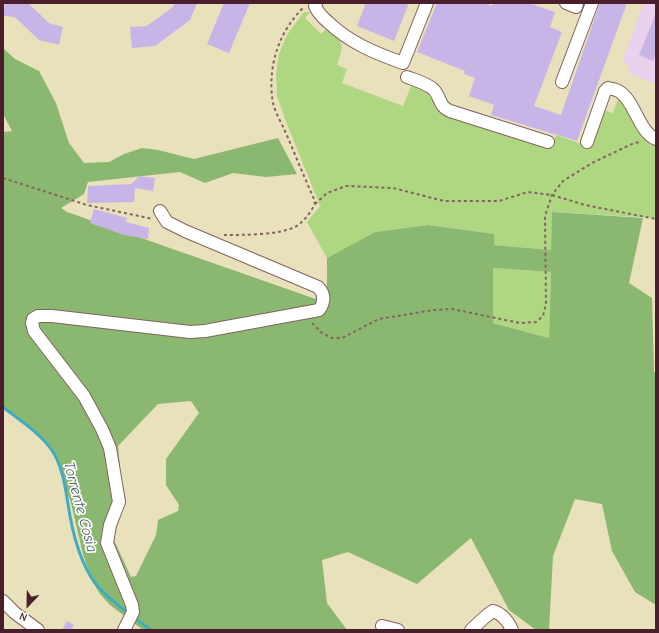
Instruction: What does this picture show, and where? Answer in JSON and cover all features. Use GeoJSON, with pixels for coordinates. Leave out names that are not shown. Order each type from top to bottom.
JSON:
{"type":"FeatureCollection","features":[{"type":"Feature","properties":{"kind":"street"},"geometry":{"type":"LineString","coordinates":[[312,4],[315,6],[317,12],[339,32],[365,49],[403,63],[427,3]]}},
{"type":"Feature","properties":{"kind":"street"},"geometry":{"type":"LineString","coordinates":[[566,3],[576,7],[577,3]]}},
{"type":"Feature","properties":{"kind":"street"},"geometry":{"type":"LineString","coordinates":[[562,82],[592,3]]}},
{"type":"Feature","properties":{"kind":"street"},"geometry":{"type":"LineString","coordinates":[[407,77],[432,88],[437,93],[441,105],[445,109],[548,142]]}},
{"type":"Feature","properties":{"kind":"street"},"geometry":{"type":"LineString","coordinates":[[587,142],[605,91],[608,88],[616,90],[624,95],[647,133],[655,139]]}},
{"type":"Feature","properties":{"kind":"street"},"geometry":{"type":"LineString","coordinates":[[126,626],[133,612],[132,604],[107,543],[110,525],[118,502],[110,448],[102,429],[84,396],[34,331],[32,324],[33,319],[38,316],[52,316],[190,332],[205,331],[319,310],[323,305],[324,298],[322,290],[318,287],[202,239],[167,222],[160,211]]}},
{"type":"Feature","properties":{"kind":"street"},"geometry":{"type":"LineString","coordinates":[[3,601],[15,613],[38,630]]}},
{"type":"Feature","properties":{"kind":"street"},"geometry":{"type":"LineString","coordinates":[[471,630],[486,616],[493,612],[498,613],[505,618],[512,630]]}},
{"type":"Feature","properties":{"kind":"street"},"geometry":{"type":"LineString","coordinates":[[382,626],[398,630]]}},
{"type":"Feature","properties":{"kind":"path"},"geometry":{"type":"LineString","coordinates":[[312,4],[304,8],[292,21],[283,35],[276,50],[273,62],[271,85],[274,105],[315,204]]}},
{"type":"Feature","properties":{"kind":"path"},"geometry":{"type":"LineString","coordinates":[[302,314],[322,333],[332,338],[342,338],[378,319],[434,310],[452,309],[520,323],[536,322],[543,316],[546,304],[545,216],[552,194],[563,182],[592,163],[634,143],[655,139]]}},
{"type":"Feature","properties":{"kind":"path"},"geometry":{"type":"LineString","coordinates":[[3,178],[87,205],[167,222]]}},
{"type":"Feature","properties":{"kind":"path"},"geometry":{"type":"LineString","coordinates":[[222,234],[278,232],[294,227],[306,218],[315,204],[327,192],[346,186],[393,188],[444,200],[499,201],[528,192],[552,194],[585,205],[656,219]]}},
{"type":"Feature","properties":{"kind":"shaded area"},"geometry":{"type":"Polygon","coordinates":[[[644,3],[656,3],[656,84],[628,73],[630,66],[622,62],[644,3]]]}},
{"type":"Feature","properties":{"kind":"green space"},"geometry":{"type":"Polygon","coordinates":[[[304,12],[310,12],[305,18],[321,34],[327,28],[340,41],[342,48],[337,65],[347,69],[342,83],[403,106],[412,84],[424,89],[444,115],[551,148],[556,135],[590,147],[603,110],[613,113],[619,96],[656,144],[656,218],[552,212],[551,250],[494,245],[493,234],[428,225],[375,232],[327,258],[307,222],[320,206],[277,96],[276,74],[279,54],[287,35],[304,12]]]}},
{"type":"Feature","properties":{"kind":"green space"},"geometry":{"type":"Polygon","coordinates":[[[3,48],[15,59],[39,71],[56,103],[69,143],[84,163],[109,162],[124,154],[142,148],[158,150],[194,159],[278,138],[297,174],[266,177],[233,173],[205,183],[180,172],[88,182],[84,194],[61,208],[67,212],[327,303],[327,258],[375,232],[428,225],[494,234],[494,245],[551,250],[552,212],[643,218],[629,283],[652,298],[654,372],[656,373],[656,605],[635,592],[612,551],[602,504],[575,499],[553,556],[549,630],[536,630],[509,610],[471,538],[417,584],[348,552],[322,560],[327,603],[347,630],[143,630],[110,605],[100,594],[94,584],[83,554],[71,503],[65,485],[54,455],[46,441],[3,407],[3,132],[12,131],[3,114],[3,48]],[[493,268],[493,323],[549,338],[551,272],[493,268]],[[191,401],[158,404],[118,446],[123,500],[122,511],[113,538],[131,577],[136,576],[156,535],[158,520],[178,511],[179,505],[166,485],[166,459],[199,413],[191,401]]]}},
{"type":"Feature","properties":{"kind":"green space"},"geometry":{"type":"Polygon","coordinates":[[[493,268],[551,272],[549,338],[493,323],[493,268]]]}},
{"type":"Feature","properties":{"kind":"building"},"geometry":{"type":"Polygon","coordinates":[[[5,3],[28,3],[49,23],[63,27],[59,45],[39,40],[16,18],[3,15],[5,3]]]}},
{"type":"Feature","properties":{"kind":"building"},"geometry":{"type":"Polygon","coordinates":[[[175,3],[197,3],[190,20],[155,46],[132,48],[130,27],[147,26],[173,7],[175,3]]]}},
{"type":"Feature","properties":{"kind":"building"},"geometry":{"type":"Polygon","coordinates":[[[224,3],[250,3],[229,53],[207,44],[224,3]]]}},
{"type":"Feature","properties":{"kind":"building"},"geometry":{"type":"Polygon","coordinates":[[[366,3],[409,3],[394,41],[357,26],[366,3]]]}},
{"type":"Feature","properties":{"kind":"building"},"geometry":{"type":"Polygon","coordinates":[[[437,3],[485,3],[492,6],[493,3],[528,3],[555,12],[550,27],[562,32],[534,106],[561,115],[600,3],[627,3],[577,141],[491,115],[494,105],[469,96],[475,78],[464,74],[465,71],[417,52],[437,3]]]}},
{"type":"Feature","properties":{"kind":"building"},"geometry":{"type":"Polygon","coordinates":[[[656,13],[656,53],[653,61],[639,55],[656,13]]]}},
{"type":"Feature","properties":{"kind":"building"},"geometry":{"type":"Polygon","coordinates":[[[138,176],[155,178],[153,191],[135,188],[134,202],[87,203],[88,186],[131,184],[138,178],[138,176]]]}},
{"type":"Feature","properties":{"kind":"building"},"geometry":{"type":"Polygon","coordinates":[[[94,209],[127,218],[126,222],[149,228],[148,239],[124,235],[90,223],[94,209]]]}},
{"type":"Feature","properties":{"kind":"building"},"geometry":{"type":"Polygon","coordinates":[[[67,621],[74,625],[71,630],[62,630],[67,621]]]}},
{"type":"Feature","properties":{"kind":"waterway","name":"Torrente Cosia"},"geometry":{"type":"LineString","coordinates":[[3,407],[41,437],[55,455],[66,490],[74,535],[80,555],[95,583],[129,614]]}},
{"type":"Feature","properties":{"kind":"waterway","name":"Torrente Cosia"},"geometry":{"type":"LineString","coordinates":[[133,617],[151,630]]}}]}
